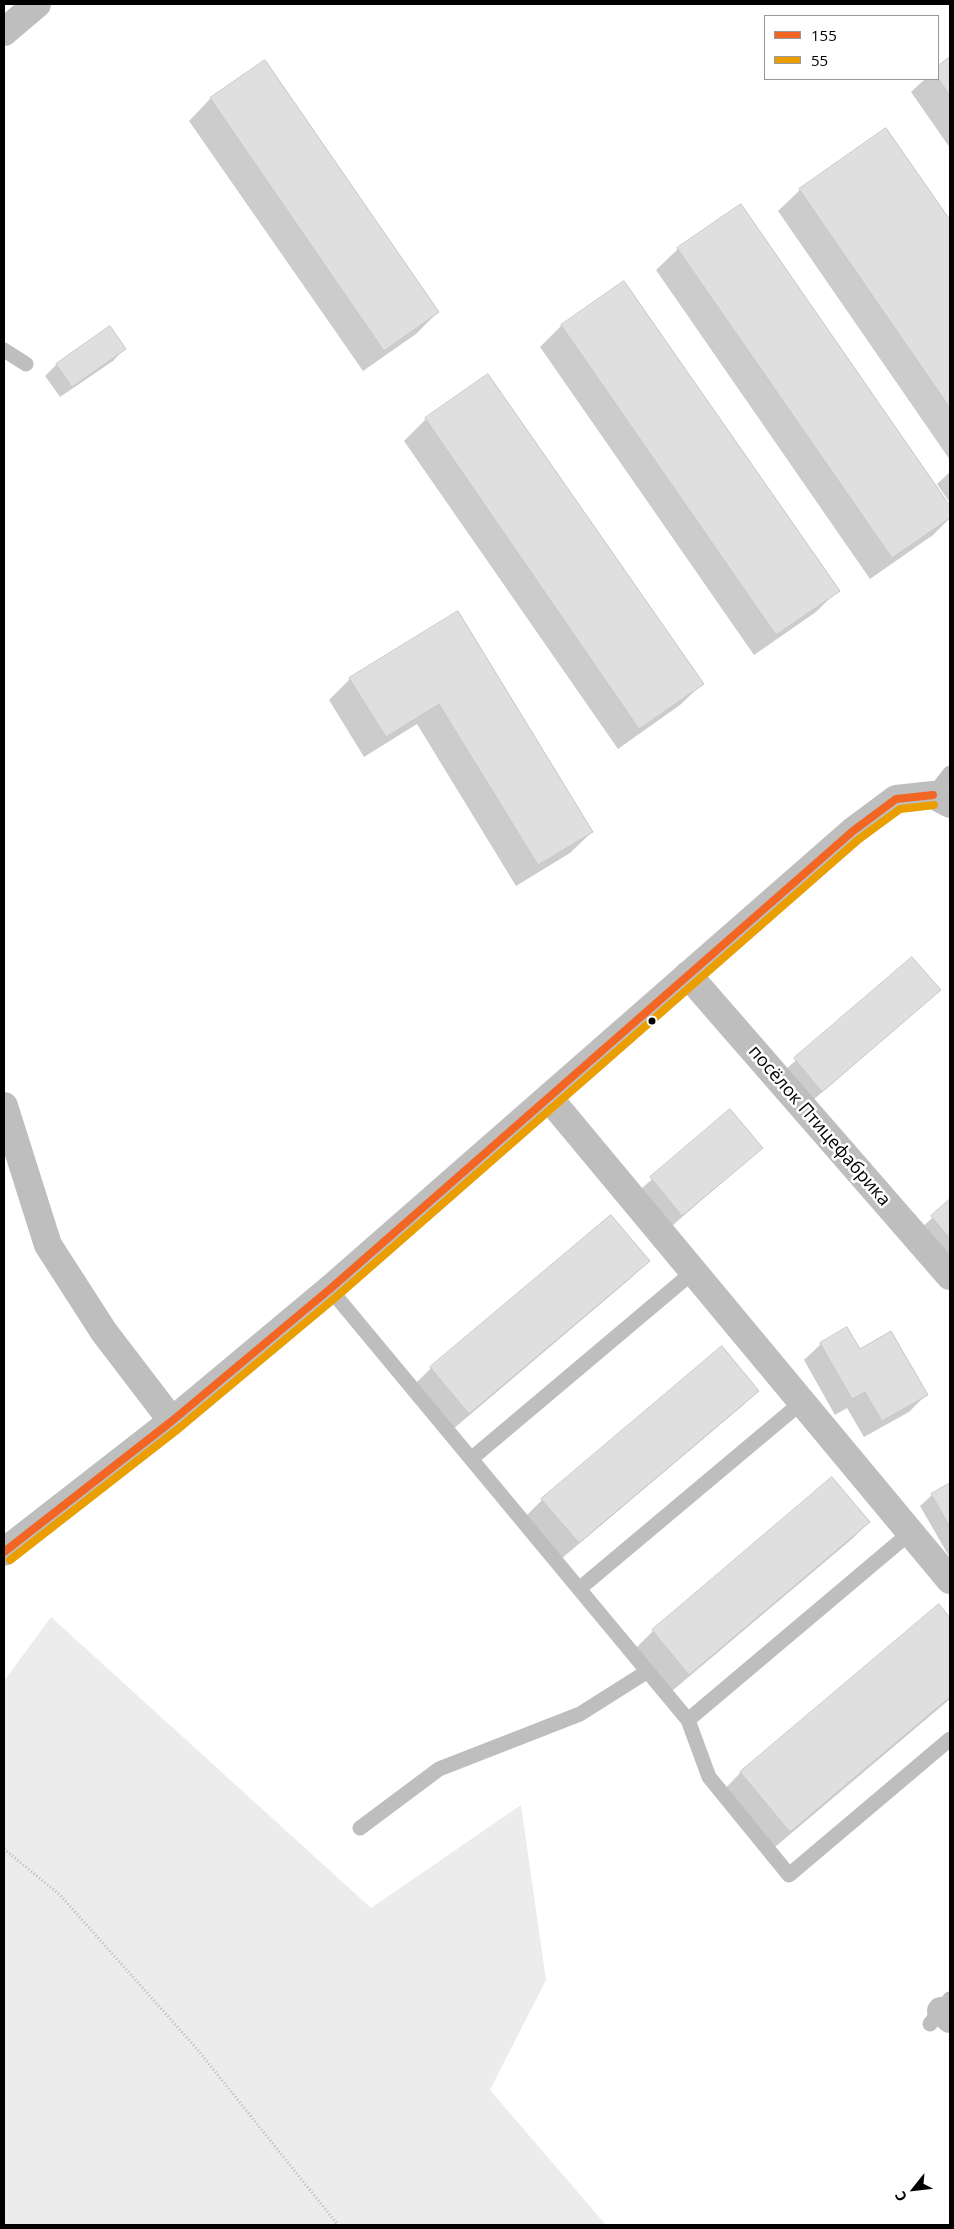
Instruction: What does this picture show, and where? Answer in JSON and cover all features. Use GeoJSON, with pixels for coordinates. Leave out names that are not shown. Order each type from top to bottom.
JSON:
{"type":"FeatureCollection","features":[{"type":"Feature","properties":{"kind":"street"},"geometry":{"type":"LineString","coordinates":[[4,32],[37,4]]}},
{"type":"Feature","properties":{"kind":"street"},"geometry":{"type":"LineString","coordinates":[[4,1552],[172,1421],[330,1289],[852,831],[896,799],[942,799]]}},
{"type":"Feature","properties":{"kind":"street","name":"посёлок Птицефабрика"},"geometry":{"type":"LineString","coordinates":[[688,975],[950,1276]]}},
{"type":"Feature","properties":{"kind":"street"},"geometry":{"type":"LineString","coordinates":[[549,1098],[950,1580]]}},
{"type":"Feature","properties":{"kind":"street"},"geometry":{"type":"LineString","coordinates":[[4,1106],[48,1245],[104,1332],[172,1421]]}},
{"type":"Feature","properties":{"kind":"lane"},"geometry":{"type":"LineString","coordinates":[[4,350],[26,364]]}},
{"type":"Feature","properties":{"kind":"lane"},"geometry":{"type":"LineString","coordinates":[[942,799],[950,773]]}},
{"type":"Feature","properties":{"kind":"lane"},"geometry":{"type":"LineString","coordinates":[[471,1459],[693,1272]]}},
{"type":"Feature","properties":{"kind":"lane"},"geometry":{"type":"LineString","coordinates":[[330,1289],[688,1720],[710,1777],[789,1875],[950,1739]]}},
{"type":"Feature","properties":{"kind":"lane"},"geometry":{"type":"LineString","coordinates":[[579,1589],[802,1402]]}},
{"type":"Feature","properties":{"kind":"lane"},"geometry":{"type":"LineString","coordinates":[[688,1720],[910,1532]]}},
{"type":"Feature","properties":{"kind":"lane"},"geometry":{"type":"LineString","coordinates":[[360,1828],[440,1769],[580,1714],[648,1671]]}},
{"type":"Feature","properties":{"kind":"path"},"geometry":{"type":"LineString","coordinates":[[4,1849],[60,1894],[197,2049],[338,2225]]}},
{"type":"Feature","properties":{"kind":"shaded area"},"geometry":{"type":"Polygon","coordinates":[[[51,1617],[371,1908],[521,1805],[546,1980],[490,2090],[606,2225],[4,2225],[4,1681],[51,1617]]]}},
{"type":"Feature","properties":{"kind":"building"},"geometry":{"type":"Polygon","coordinates":[[[950,57],[950,96],[939,80],[939,65],[950,57]]]}},
{"type":"Feature","properties":{"kind":"building"},"geometry":{"type":"Polygon","coordinates":[[[265,60],[439,312],[384,351],[210,98],[265,60]]]}},
{"type":"Feature","properties":{"kind":"building"},"geometry":{"type":"Polygon","coordinates":[[[886,128],[950,220],[950,408],[799,189],[886,128]]]}},
{"type":"Feature","properties":{"kind":"building"},"geometry":{"type":"Polygon","coordinates":[[[741,204],[950,506],[950,518],[892,558],[677,248],[741,204]]]}},
{"type":"Feature","properties":{"kind":"building"},"geometry":{"type":"Polygon","coordinates":[[[624,281],[840,591],[776,635],[561,325],[624,281]]]}},
{"type":"Feature","properties":{"kind":"building"},"geometry":{"type":"Polygon","coordinates":[[[110,326],[126,349],[72,387],[56,364],[110,326]]]}},
{"type":"Feature","properties":{"kind":"building"},"geometry":{"type":"Polygon","coordinates":[[[488,374],[704,684],[639,729],[425,418],[488,374]]]}},
{"type":"Feature","properties":{"kind":"building"},"geometry":{"type":"Polygon","coordinates":[[[458,611],[593,832],[538,865],[439,704],[386,737],[349,678],[458,611]]]}},
{"type":"Feature","properties":{"kind":"building"},"geometry":{"type":"Polygon","coordinates":[[[912,957],[941,990],[822,1092],[794,1058],[912,957]]]}},
{"type":"Feature","properties":{"kind":"building"},"geometry":{"type":"Polygon","coordinates":[[[730,1109],[763,1148],[682,1216],[650,1177],[730,1109]]]}},
{"type":"Feature","properties":{"kind":"building"},"geometry":{"type":"Polygon","coordinates":[[[950,1199],[950,1239],[931,1216],[950,1199]]]}},
{"type":"Feature","properties":{"kind":"building"},"geometry":{"type":"Polygon","coordinates":[[[611,1215],[650,1261],[469,1414],[430,1367],[611,1215]]]}},
{"type":"Feature","properties":{"kind":"building"},"geometry":{"type":"Polygon","coordinates":[[[847,1327],[860,1349],[891,1331],[928,1395],[882,1421],[865,1392],[852,1399],[820,1343],[847,1327]]]}},
{"type":"Feature","properties":{"kind":"building"},"geometry":{"type":"Polygon","coordinates":[[[722,1346],[759,1391],[579,1543],[541,1499],[722,1346]]]}},
{"type":"Feature","properties":{"kind":"building"},"geometry":{"type":"Polygon","coordinates":[[[832,1477],[870,1522],[689,1675],[652,1630],[832,1477]]]}},
{"type":"Feature","properties":{"kind":"building"},"geometry":{"type":"Polygon","coordinates":[[[950,1483],[950,1527],[931,1494],[950,1483]]]}},
{"type":"Feature","properties":{"kind":"building"},"geometry":{"type":"Polygon","coordinates":[[[939,1604],[950,1618],[950,1697],[790,1832],[740,1772],[939,1604]]]}},
{"type":"Feature","properties":{"kind":"transit line","name":"155"},"geometry":{"type":"LineString","coordinates":[[4,1552],[172,1421],[330,1289],[853,831],[896,799],[933,795]]}},
{"type":"Feature","properties":{"kind":"transit line","name":"55"},"geometry":{"type":"LineString","coordinates":[[10,1560],[178,1429],[336,1297],[859,839],[900,809],[934,805]]}}]}
